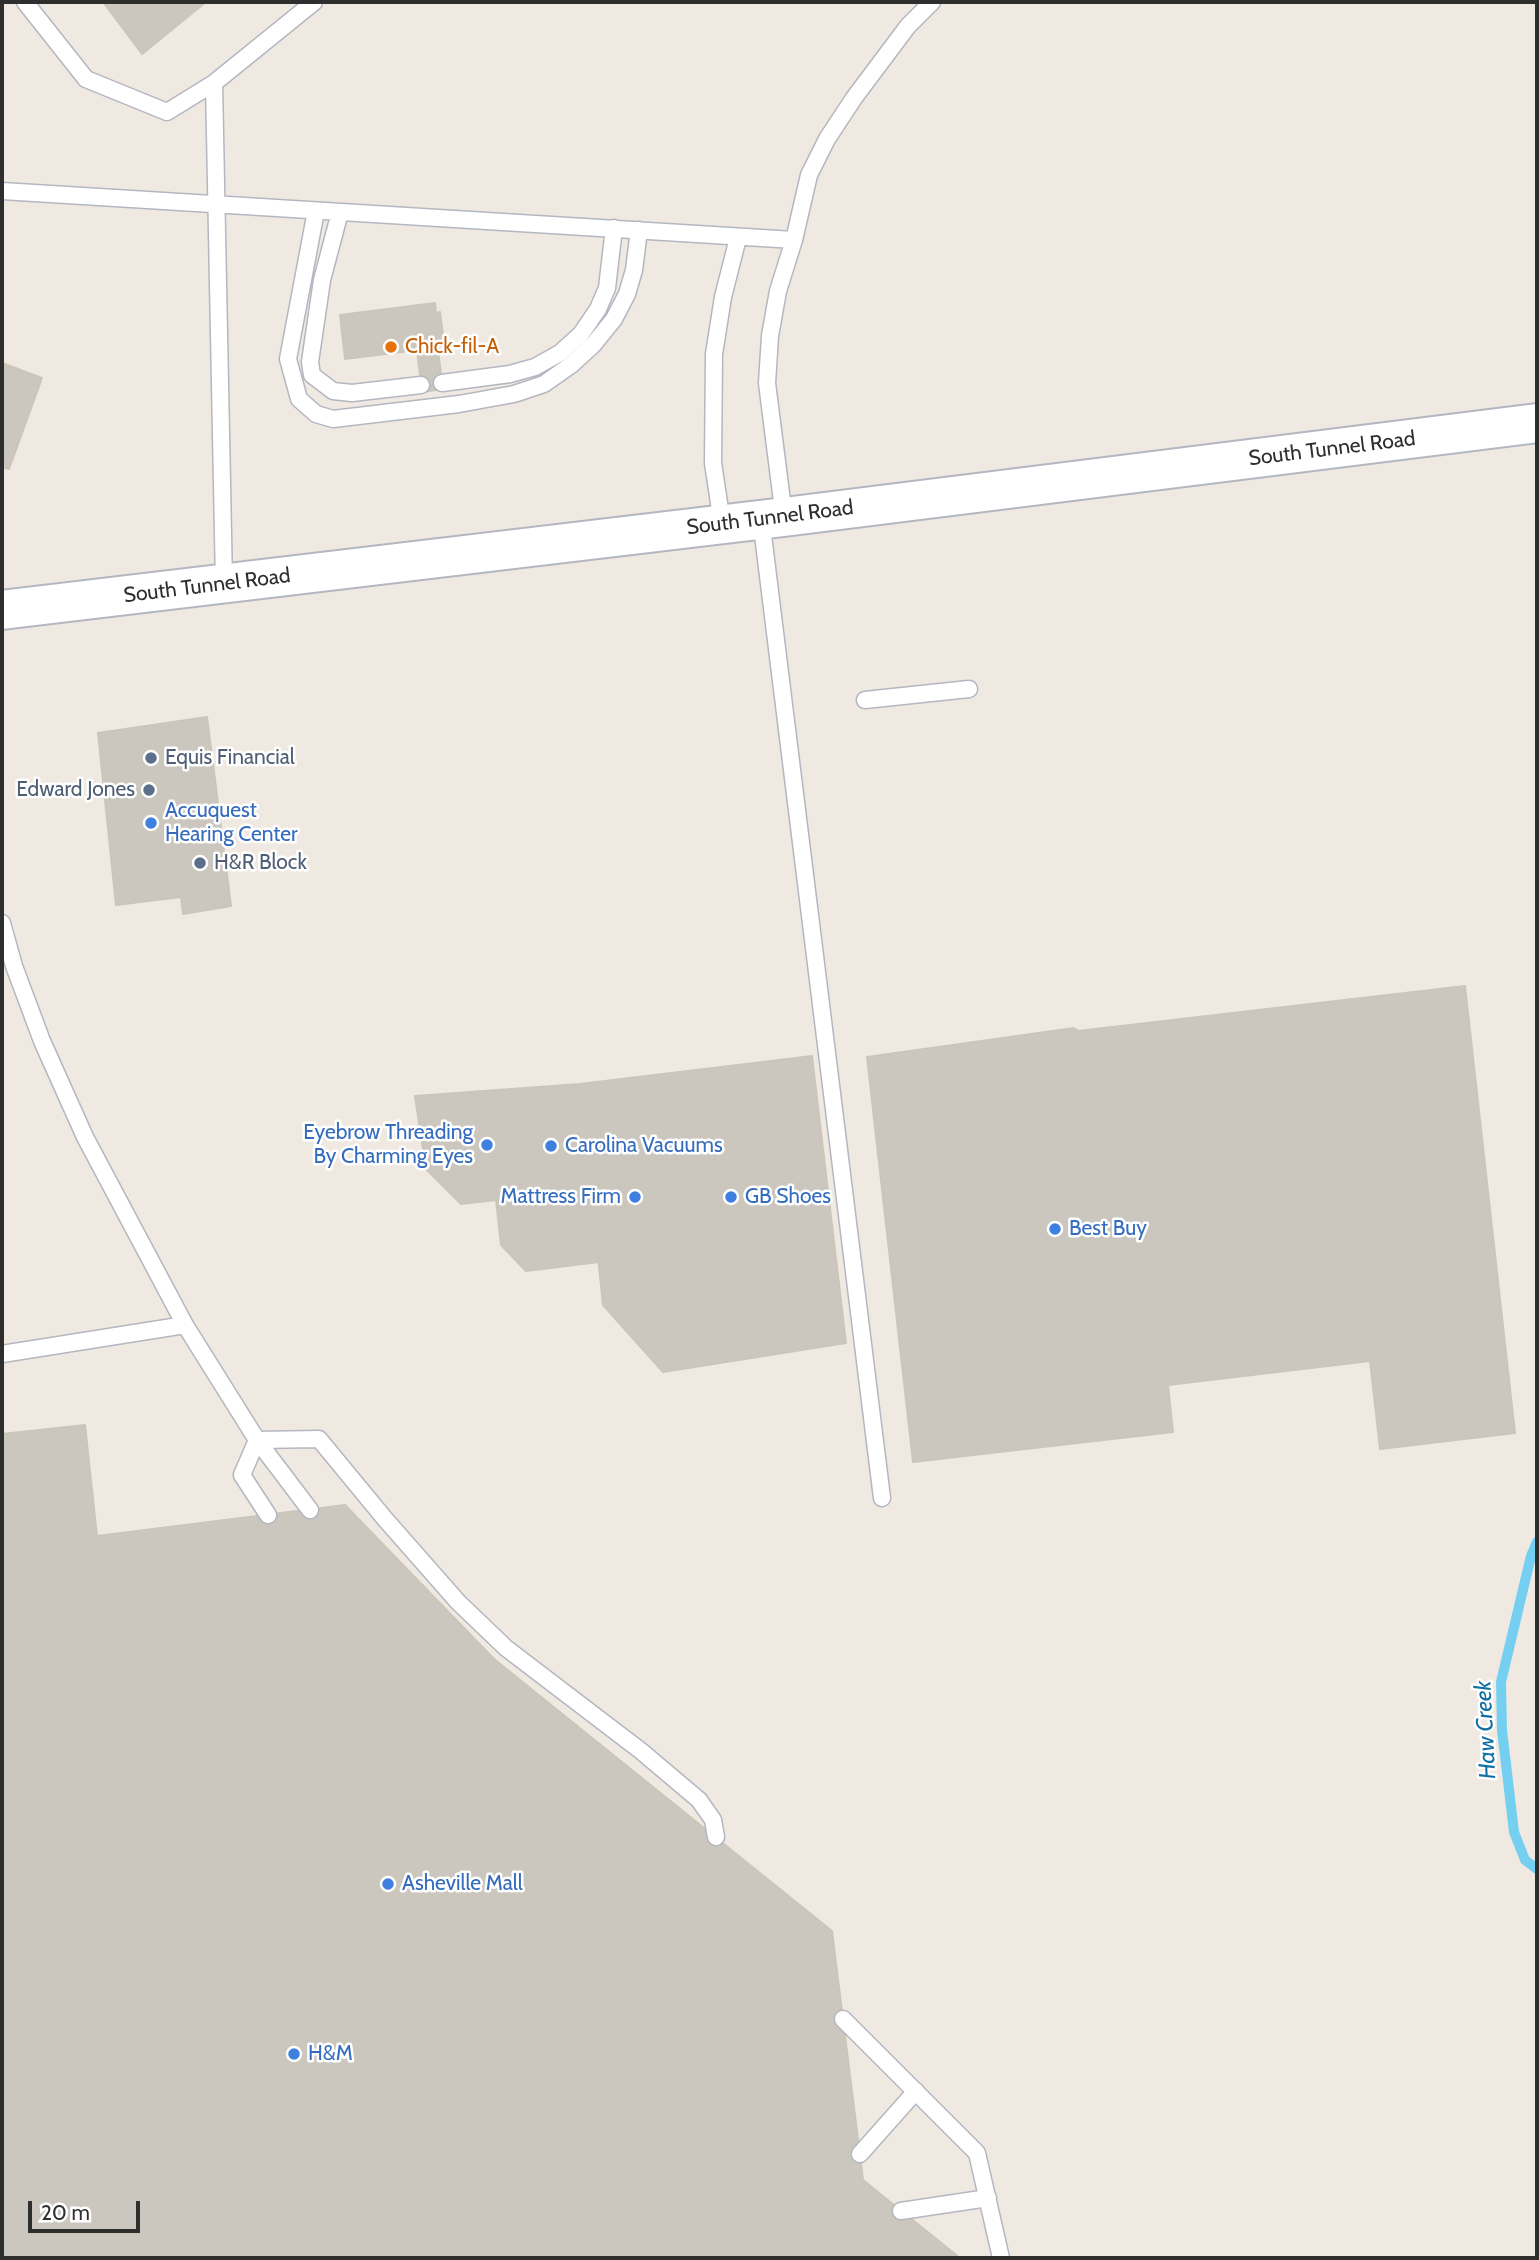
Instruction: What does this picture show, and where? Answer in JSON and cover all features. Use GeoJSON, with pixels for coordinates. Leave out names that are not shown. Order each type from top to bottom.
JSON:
{"type":"FeatureCollection","features":[{"type":"Feature","properties":{"kind":"main road","name":"South Tunnel Road"},"geometry":{"type":"LineString","coordinates":[[2,610],[1537,423]]}},
{"type":"Feature","properties":{"kind":"lane"},"geometry":{"type":"LineString","coordinates":[[25,2],[86,79],[167,112],[214,83],[314,2]]}},
{"type":"Feature","properties":{"kind":"lane"},"geometry":{"type":"LineString","coordinates":[[882,1498],[772,518],[767,383],[770,336],[778,291],[794,240],[809,175],[827,139],[854,98],[908,26],[932,2]]}},
{"type":"Feature","properties":{"kind":"lane"},"geometry":{"type":"LineString","coordinates":[[214,83],[224,584]]}},
{"type":"Feature","properties":{"kind":"lane"},"geometry":{"type":"LineString","coordinates":[[2,191],[794,240]]}},
{"type":"Feature","properties":{"kind":"lane"},"geometry":{"type":"LineString","coordinates":[[316,211],[288,359],[299,399],[316,414],[333,419],[458,404],[514,394],[544,384],[593,345],[614,319],[627,294],[634,270],[639,230]]}},
{"type":"Feature","properties":{"kind":"lane"},"geometry":{"type":"LineString","coordinates":[[340,212],[322,280],[310,362],[312,375],[333,391],[352,393],[421,385]]}},
{"type":"Feature","properties":{"kind":"lane"},"geometry":{"type":"LineString","coordinates":[[442,383],[510,374],[535,367],[581,334],[598,309],[607,288],[614,228]]}},
{"type":"Feature","properties":{"kind":"lane"},"geometry":{"type":"LineString","coordinates":[[722,523],[713,463],[714,354],[723,297],[738,238]]}},
{"type":"Feature","properties":{"kind":"lane"},"geometry":{"type":"LineString","coordinates":[[865,700],[969,689]]}},
{"type":"Feature","properties":{"kind":"lane"},"geometry":{"type":"LineString","coordinates":[[2,923],[14,966],[42,1041],[79,1125],[185,1325],[257,1440],[310,1510]]}},
{"type":"Feature","properties":{"kind":"lane"},"geometry":{"type":"LineString","coordinates":[[2,1354],[185,1325]]}},
{"type":"Feature","properties":{"kind":"lane"},"geometry":{"type":"LineString","coordinates":[[257,1440],[319,1439],[458,1602],[506,1648],[641,1751],[699,1800],[713,1820],[716,1838]]}},
{"type":"Feature","properties":{"kind":"lane"},"geometry":{"type":"LineString","coordinates":[[257,1440],[242,1475],[268,1515]]}},
{"type":"Feature","properties":{"kind":"lane"},"geometry":{"type":"LineString","coordinates":[[843,2019],[978,2153],[1001,2258]]}},
{"type":"Feature","properties":{"kind":"lane"},"geometry":{"type":"LineString","coordinates":[[860,2154],[916,2091]]}},
{"type":"Feature","properties":{"kind":"lane"},"geometry":{"type":"LineString","coordinates":[[901,2211],[988,2198]]}},
{"type":"Feature","properties":{"kind":"building"},"geometry":{"type":"Polygon","coordinates":[[[103,2],[206,2],[142,54],[103,2]]]}},
{"type":"Feature","properties":{"kind":"building","name":"Chick-fil-A"},"geometry":{"type":"Polygon","coordinates":[[[435,303],[436,313],[440,312],[444,343],[437,343],[443,389],[422,392],[417,350],[345,359],[340,315],[435,303]]]}},
{"type":"Feature","properties":{"kind":"building"},"geometry":{"type":"Polygon","coordinates":[[[2,363],[42,378],[9,469],[2,467],[2,363]]]}},
{"type":"Feature","properties":{"kind":"building"},"geometry":{"type":"Polygon","coordinates":[[[207,717],[231,906],[183,914],[181,897],[116,905],[98,733],[207,717]]]}},
{"type":"Feature","properties":{"kind":"building"},"geometry":{"type":"Polygon","coordinates":[[[1465,986],[1515,1433],[1380,1449],[1370,1361],[1168,1385],[1173,1432],[913,1462],[867,1057],[1074,1028],[1078,1031],[1465,986]]]}},
{"type":"Feature","properties":{"kind":"building"},"geometry":{"type":"Polygon","coordinates":[[[812,1056],[846,1343],[663,1372],[603,1305],[580,1084],[812,1056]]]}},
{"type":"Feature","properties":{"kind":"building"},"geometry":{"type":"Polygon","coordinates":[[[580,1084],[599,1262],[526,1271],[501,1245],[496,1200],[461,1204],[426,1169],[415,1096],[580,1084]]]}},
{"type":"Feature","properties":{"kind":"building","name":"Asheville Mall"},"geometry":{"type":"Polygon","coordinates":[[[85,1425],[97,1536],[345,1505],[494,1659],[832,1931],[863,2180],[960,2258],[2,2258],[2,1434],[85,1425]]]}},
{"type":"Feature","properties":{"kind":"waterway","name":"Haw Creek"},"geometry":{"type":"LineString","coordinates":[[1537,1542],[1531,1556],[1501,1682],[1502,1730],[1514,1832],[1525,1860],[1537,1869]]}},
{"type":"Feature","properties":{"kind":"place","name":"Chick-fil-A"},"geometry":{"type":"Point","coordinates":[391,347]}},
{"type":"Feature","properties":{"kind":"place","name":"Equis Financial"},"geometry":{"type":"Point","coordinates":[151,758]}},
{"type":"Feature","properties":{"kind":"place","name":"Edward Jones"},"geometry":{"type":"Point","coordinates":[149,790]}},
{"type":"Feature","properties":{"kind":"place","name":"Accuquest Hearing Center"},"geometry":{"type":"Point","coordinates":[151,823]}},
{"type":"Feature","properties":{"kind":"place","name":"H&R Block"},"geometry":{"type":"Point","coordinates":[200,863]}},
{"type":"Feature","properties":{"kind":"place","name":"Eyebrow Threading By Charming Eyes"},"geometry":{"type":"Point","coordinates":[487,1145]}},
{"type":"Feature","properties":{"kind":"place","name":"Carolina Vacuums"},"geometry":{"type":"Point","coordinates":[551,1146]}},
{"type":"Feature","properties":{"kind":"place","name":"Mattress Firm"},"geometry":{"type":"Point","coordinates":[635,1197]}},
{"type":"Feature","properties":{"kind":"place","name":"GB Shoes"},"geometry":{"type":"Point","coordinates":[731,1197]}},
{"type":"Feature","properties":{"kind":"place","name":"Best Buy"},"geometry":{"type":"Point","coordinates":[1055,1229]}},
{"type":"Feature","properties":{"kind":"place","name":"Asheville Mall"},"geometry":{"type":"Point","coordinates":[388,1884]}},
{"type":"Feature","properties":{"kind":"place","name":"H&M"},"geometry":{"type":"Point","coordinates":[294,2054]}}]}
